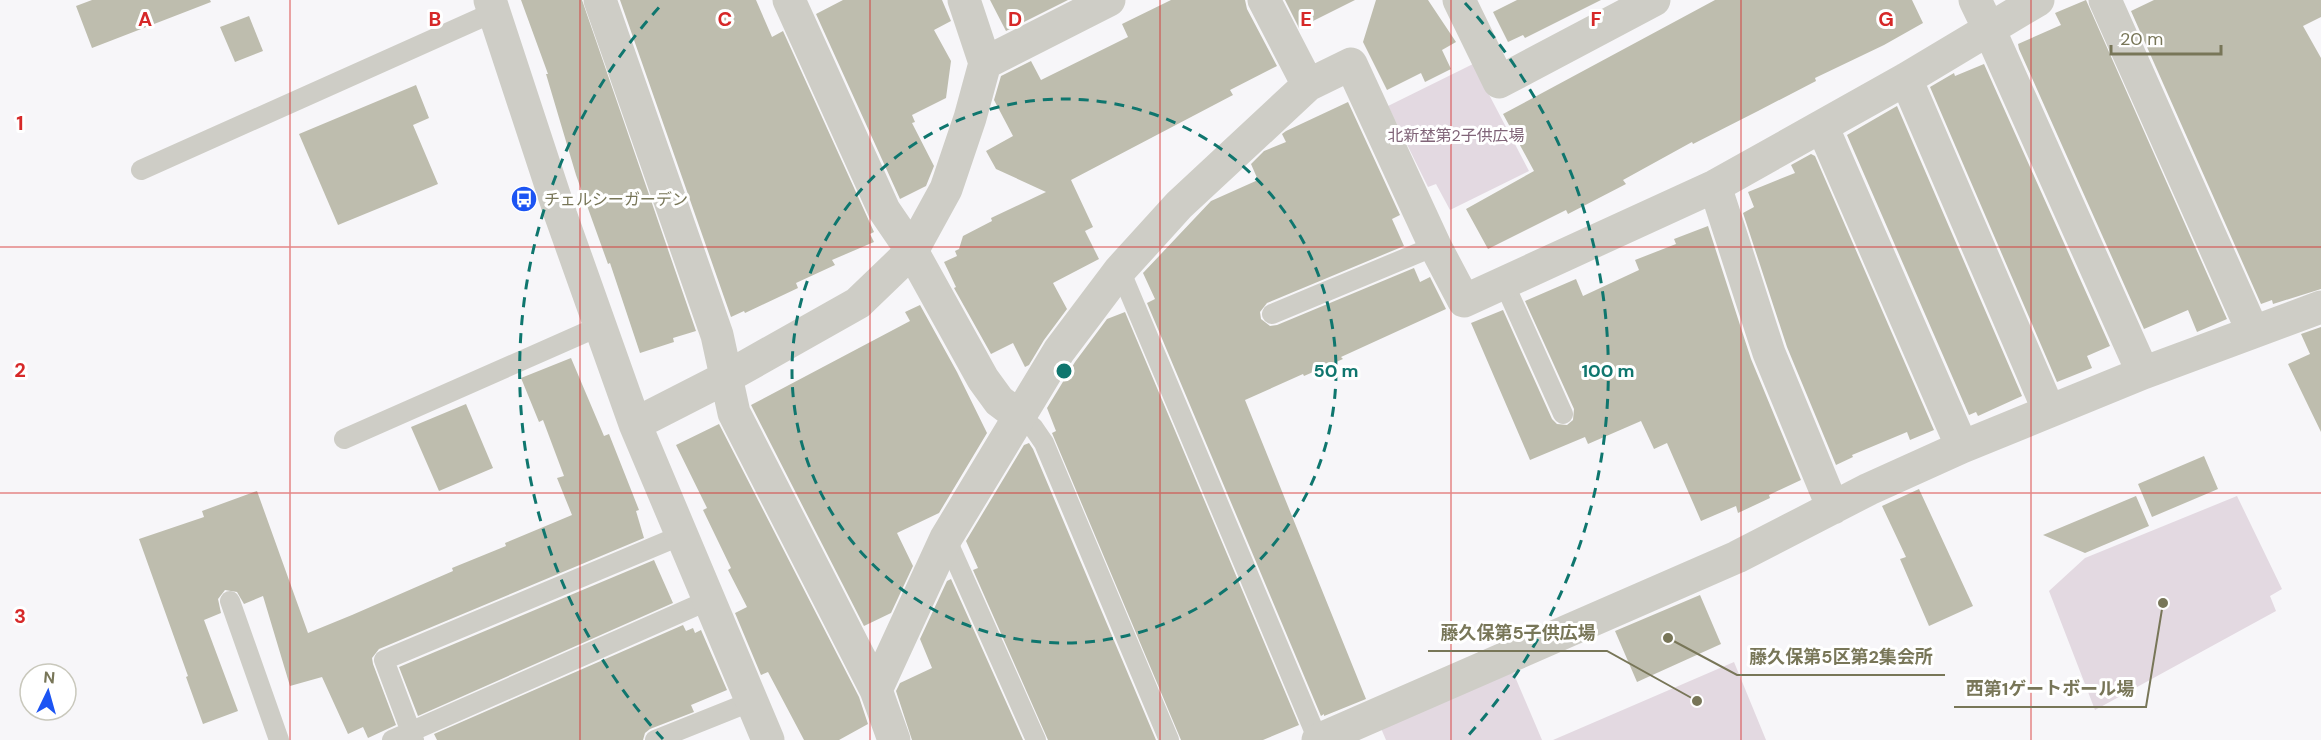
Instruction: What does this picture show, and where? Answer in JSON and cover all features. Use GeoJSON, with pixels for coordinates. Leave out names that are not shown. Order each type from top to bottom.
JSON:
{"type":"FeatureCollection","features":[{"type":"Feature","properties":{"kind":"street"},"geometry":{"type":"LineString","coordinates":[[600,0],[717,335],[734,413],[876,690],[894,740]]}},
{"type":"Feature","properties":{"kind":"street"},"geometry":{"type":"LineString","coordinates":[[789,0],[884,210],[912,251],[983,379],[999,401],[1019,416]]}},
{"type":"Feature","properties":{"kind":"street"},"geometry":{"type":"LineString","coordinates":[[635,424],[725,378],[858,303],[912,251],[946,189],[970,118],[985,63],[964,0]]}},
{"type":"Feature","properties":{"kind":"street"},"geometry":{"type":"LineString","coordinates":[[985,63],[1110,0]]}},
{"type":"Feature","properties":{"kind":"street"},"geometry":{"type":"LineString","coordinates":[[1264,0],[1308,85]]}},
{"type":"Feature","properties":{"kind":"street"},"geometry":{"type":"LineString","coordinates":[[1459,0],[1499,82],[1654,0]]}},
{"type":"Feature","properties":{"kind":"street"},"geometry":{"type":"LineString","coordinates":[[1975,0],[2143,373]]}},
{"type":"Feature","properties":{"kind":"street"},"geometry":{"type":"LineString","coordinates":[[876,690],[946,538],[1059,351],[1120,270],[1179,205],[1308,85],[1351,64],[1435,246],[1464,301],[1715,186],[1906,79],[2038,0]]}},
{"type":"Feature","properties":{"kind":"street"},"geometry":{"type":"LineString","coordinates":[[2105,0],[2253,332]]}},
{"type":"Feature","properties":{"kind":"street"},"geometry":{"type":"LineString","coordinates":[[492,6],[561,216],[635,424],[750,702],[768,740]]}},
{"type":"Feature","properties":{"kind":"street"},"geometry":{"type":"LineString","coordinates":[[1906,79],[2049,411]]}},
{"type":"Feature","properties":{"kind":"street"},"geometry":{"type":"LineString","coordinates":[[1822,126],[1962,447]]}},
{"type":"Feature","properties":{"kind":"street"},"geometry":{"type":"LineString","coordinates":[[1715,186],[1769,353],[1833,508]]}},
{"type":"Feature","properties":{"kind":"street"},"geometry":{"type":"LineString","coordinates":[[1318,740],[1737,557],[1869,489],[1962,447],[2143,373],[2321,307]]}},
{"type":"Feature","properties":{"kind":"lane"},"geometry":{"type":"LineString","coordinates":[[141,170],[492,6]]}},
{"type":"Feature","properties":{"kind":"lane"},"geometry":{"type":"LineString","coordinates":[[1272,314],[1435,246]]}},
{"type":"Feature","properties":{"kind":"lane"},"geometry":{"type":"LineString","coordinates":[[1120,270],[1318,740]]}},
{"type":"Feature","properties":{"kind":"lane"},"geometry":{"type":"LineString","coordinates":[[1504,283],[1563,414]]}},
{"type":"Feature","properties":{"kind":"lane"},"geometry":{"type":"LineString","coordinates":[[344,439],[600,326]]}},
{"type":"Feature","properties":{"kind":"lane"},"geometry":{"type":"LineString","coordinates":[[1019,416],[1034,427],[1044,443],[1169,740]]}},
{"type":"Feature","properties":{"kind":"lane"},"geometry":{"type":"LineString","coordinates":[[412,736],[384,660],[682,535]]}},
{"type":"Feature","properties":{"kind":"lane"},"geometry":{"type":"LineString","coordinates":[[946,538],[1035,740]]}},
{"type":"Feature","properties":{"kind":"lane"},"geometry":{"type":"LineString","coordinates":[[392,740],[412,736],[709,600]]}},
{"type":"Feature","properties":{"kind":"lane"},"geometry":{"type":"LineString","coordinates":[[230,601],[279,740]]}},
{"type":"Feature","properties":{"kind":"lane"},"geometry":{"type":"LineString","coordinates":[[655,740],[750,702]]}},
{"type":"Feature","properties":{"kind":"green space","name":"北新埜第2子供広場"},"geometry":{"type":"Polygon","coordinates":[[[1473,64],[1529,171],[1450,210],[1436,184],[1428,187],[1388,106],[1473,64]]]}},
{"type":"Feature","properties":{"kind":"green space"},"geometry":{"type":"Polygon","coordinates":[[[2237,496],[2282,589],[2270,596],[2276,611],[2095,710],[2049,591],[2085,558],[2237,496]]]}},
{"type":"Feature","properties":{"kind":"green space"},"geometry":{"type":"Polygon","coordinates":[[[1734,662],[1766,740],[1553,740],[1734,662]]]}},
{"type":"Feature","properties":{"kind":"green space"},"geometry":{"type":"Polygon","coordinates":[[[1513,672],[1542,740],[1386,740],[1380,726],[1513,672]]]}},
{"type":"Feature","properties":{"kind":"building"},"geometry":{"type":"Polygon","coordinates":[[[92,0],[210,0],[211,2],[92,48],[76,6],[92,0]]]}},
{"type":"Feature","properties":{"kind":"building"},"geometry":{"type":"Polygon","coordinates":[[[521,0],[582,0],[696,331],[673,338],[674,342],[640,353],[610,263],[608,264],[576,175],[546,74],[548,74],[521,0]]]}},
{"type":"Feature","properties":{"kind":"building"},"geometry":{"type":"Polygon","coordinates":[[[620,0],[756,0],[772,37],[783,31],[874,232],[870,234],[874,242],[832,260],[835,265],[796,283],[798,288],[745,313],[744,311],[731,317],[620,0]]]}},
{"type":"Feature","properties":{"kind":"building"},"geometry":{"type":"Polygon","coordinates":[[[843,0],[942,0],[951,21],[934,30],[951,61],[946,98],[912,115],[915,122],[912,123],[934,166],[926,186],[900,199],[816,14],[843,0]]]}},
{"type":"Feature","properties":{"kind":"building"},"geometry":{"type":"Polygon","coordinates":[[[990,0],[1068,0],[1006,31],[990,0]]]}},
{"type":"Feature","properties":{"kind":"building"},"geometry":{"type":"Polygon","coordinates":[[[1171,0],[1245,0],[1247,9],[1277,66],[1230,90],[1233,95],[1071,180],[1093,227],[1085,231],[1099,259],[1053,283],[1067,309],[1029,365],[1025,367],[1013,343],[991,354],[954,288],[956,287],[944,262],[957,256],[955,251],[959,249],[963,236],[992,221],[991,218],[1046,192],[996,169],[986,151],[1013,136],[994,100],[1001,76],[1031,61],[1041,80],[1128,37],[1122,24],[1171,0]]]}},
{"type":"Feature","properties":{"kind":"building"},"geometry":{"type":"Polygon","coordinates":[[[1285,0],[1355,0],[1299,28],[1285,0]]]}},
{"type":"Feature","properties":{"kind":"building"},"geometry":{"type":"Polygon","coordinates":[[[1376,0],[1428,0],[1456,42],[1442,50],[1451,69],[1425,82],[1421,73],[1387,90],[1363,42],[1376,0]]]}},
{"type":"Feature","properties":{"kind":"building"},"geometry":{"type":"Polygon","coordinates":[[[1517,0],[1601,0],[1525,38],[1523,35],[1508,42],[1493,12],[1517,0]]]}},
{"type":"Feature","properties":{"kind":"building"},"geometry":{"type":"Polygon","coordinates":[[[1715,0],[1912,0],[1923,23],[1884,45],[1815,78],[1816,81],[1758,111],[1693,144],[1692,142],[1623,180],[1626,184],[1568,214],[1566,210],[1488,249],[1466,209],[1534,171],[1503,114],[1715,0]]]}},
{"type":"Feature","properties":{"kind":"building"},"geometry":{"type":"Polygon","coordinates":[[[2086,0],[2227,319],[2197,332],[2188,310],[2144,329],[2019,49],[2018,44],[2061,25],[2055,13],[2086,0]]]}},
{"type":"Feature","properties":{"kind":"building"},"geometry":{"type":"Polygon","coordinates":[[[2154,0],[2321,0],[2321,17],[2303,26],[2321,58],[2321,289],[2273,304],[2272,300],[2261,304],[2131,11],[2154,0]]]}},
{"type":"Feature","properties":{"kind":"building"},"geometry":{"type":"Polygon","coordinates":[[[249,16],[263,51],[235,62],[220,27],[249,16]]]}},
{"type":"Feature","properties":{"kind":"building"},"geometry":{"type":"Polygon","coordinates":[[[1984,64],[2110,346],[2087,356],[2092,368],[2057,382],[1930,87],[1954,73],[1955,76],[1984,64]]]}},
{"type":"Feature","properties":{"kind":"building"},"geometry":{"type":"Polygon","coordinates":[[[416,85],[429,118],[413,125],[438,184],[338,225],[299,134],[416,85]]]}},
{"type":"Feature","properties":{"kind":"building"},"geometry":{"type":"Polygon","coordinates":[[[1348,102],[1400,215],[1392,219],[1404,246],[1267,303],[1260,312],[1261,319],[1270,326],[1277,325],[1414,268],[1420,282],[1430,277],[1446,309],[1341,357],[1343,359],[1245,400],[1366,699],[1321,716],[1147,303],[1155,299],[1143,273],[1211,201],[1258,180],[1251,164],[1264,151],[1286,142],[1282,134],[1348,102]]]}},
{"type":"Feature","properties":{"kind":"building"},"geometry":{"type":"Polygon","coordinates":[[[1897,106],[2022,396],[1978,416],[1976,412],[1969,415],[1847,135],[1897,106]]]}},
{"type":"Feature","properties":{"kind":"building"},"geometry":{"type":"Polygon","coordinates":[[[1811,154],[1815,156],[1934,430],[1910,440],[1907,432],[1852,455],[1853,457],[1836,465],[1787,347],[1743,213],[1754,207],[1748,192],[1795,173],[1791,165],[1811,154]]]}},
{"type":"Feature","properties":{"kind":"building"},"geometry":{"type":"Polygon","coordinates":[[[1708,226],[1751,359],[1801,480],[1738,513],[1736,506],[1701,521],[1667,443],[1654,449],[1641,421],[1588,444],[1585,437],[1530,460],[1471,323],[1503,310],[1552,419],[1557,424],[1567,425],[1573,420],[1574,409],[1525,301],[1576,279],[1583,296],[1639,270],[1635,260],[1676,244],[1674,239],[1708,226]]]}},
{"type":"Feature","properties":{"kind":"building"},"geometry":{"type":"Polygon","coordinates":[[[920,305],[987,433],[939,513],[897,533],[913,566],[891,613],[864,626],[751,405],[910,321],[905,312],[920,305]]]}},
{"type":"Feature","properties":{"kind":"building"},"geometry":{"type":"Polygon","coordinates":[[[1125,312],[1299,725],[1263,740],[1181,740],[1052,433],[1056,431],[1047,408],[1075,362],[1107,319],[1125,312]]]}},
{"type":"Feature","properties":{"kind":"building"},"geometry":{"type":"Polygon","coordinates":[[[2321,327],[2321,432],[2288,364],[2310,354],[2301,334],[2321,327]]]}},
{"type":"Feature","properties":{"kind":"building"},"geometry":{"type":"Polygon","coordinates":[[[571,358],[604,436],[609,434],[639,510],[636,511],[644,538],[379,649],[372,658],[373,664],[396,725],[368,738],[363,727],[348,734],[322,677],[290,686],[263,596],[244,604],[237,592],[225,590],[218,599],[221,613],[204,620],[238,711],[203,724],[139,539],[204,517],[202,511],[257,491],[308,633],[352,615],[453,571],[452,568],[506,546],[505,543],[572,515],[557,478],[564,476],[543,420],[539,422],[521,378],[571,358]]]}},
{"type":"Feature","properties":{"kind":"building"},"geometry":{"type":"Polygon","coordinates":[[[466,404],[493,468],[439,491],[411,427],[466,404]]]}},
{"type":"Feature","properties":{"kind":"building"},"geometry":{"type":"Polygon","coordinates":[[[719,424],[859,697],[868,724],[839,740],[804,740],[768,672],[761,675],[735,613],[747,607],[728,570],[731,568],[703,510],[707,508],[676,445],[719,424]]]}},
{"type":"Feature","properties":{"kind":"building"},"geometry":{"type":"Polygon","coordinates":[[[1029,443],[1156,740],[1048,740],[973,570],[978,568],[966,541],[1024,445],[1029,443]]]}},
{"type":"Feature","properties":{"kind":"building"},"geometry":{"type":"Polygon","coordinates":[[[2204,456],[2218,489],[2152,517],[2138,484],[2204,456]]]}},
{"type":"Feature","properties":{"kind":"building"},"geometry":{"type":"Polygon","coordinates":[[[1919,489],[1973,606],[1929,626],[1900,559],[1906,557],[1882,506],[1919,489]]]}},
{"type":"Feature","properties":{"kind":"building"},"geometry":{"type":"Polygon","coordinates":[[[2136,496],[2149,526],[2085,553],[2043,535],[2136,496]]]}},
{"type":"Feature","properties":{"kind":"building"},"geometry":{"type":"Polygon","coordinates":[[[654,560],[673,603],[418,716],[399,667],[654,560]]]}},
{"type":"Feature","properties":{"kind":"building"},"geometry":{"type":"Polygon","coordinates":[[[951,579],[1023,740],[912,740],[896,691],[900,683],[932,668],[920,639],[947,581],[951,579]]]}},
{"type":"Feature","properties":{"kind":"building"},"geometry":{"type":"Polygon","coordinates":[[[1700,595],[1721,644],[1637,682],[1615,631],[1700,595]]]}},
{"type":"Feature","properties":{"kind":"building"},"geometry":{"type":"Polygon","coordinates":[[[683,625],[686,631],[693,628],[695,633],[701,630],[727,690],[691,705],[694,712],[650,729],[645,733],[643,740],[437,740],[434,734],[683,625]]]}},
{"type":"Feature","properties":{"kind":"place","name":"チェルシーガーデン"},"geometry":{"type":"Point","coordinates":[524,199]}},
{"type":"Feature","properties":{"kind":"place","name":"西第1ゲートボール場"},"geometry":{"type":"Point","coordinates":[2163,603]}},
{"type":"Feature","properties":{"kind":"place","name":"藤久保第5区第2集会所"},"geometry":{"type":"Point","coordinates":[1668,638]}},
{"type":"Feature","properties":{"kind":"place","name":"藤久保第5子供広場"},"geometry":{"type":"Point","coordinates":[1697,701]}}]}
